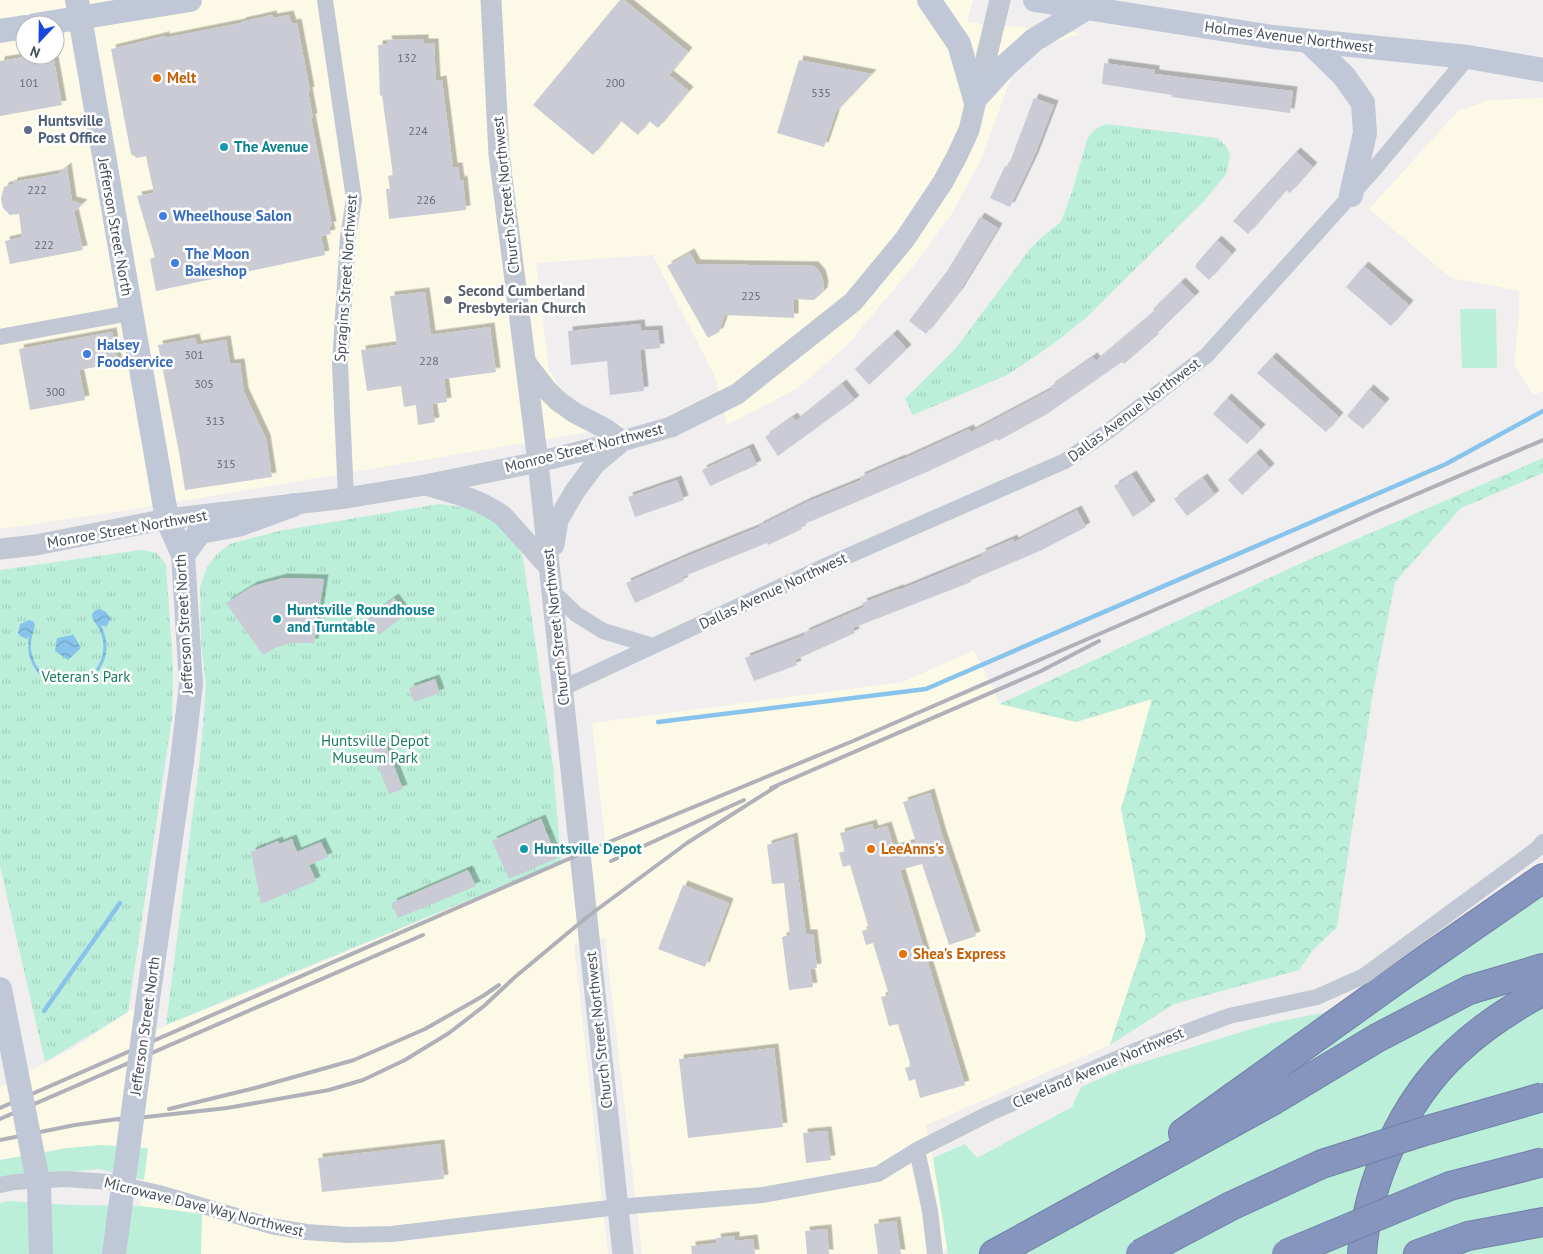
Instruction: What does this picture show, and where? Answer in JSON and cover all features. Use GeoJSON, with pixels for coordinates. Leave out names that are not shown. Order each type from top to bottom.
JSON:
{"type":"FeatureCollection","features":[{"type":"Feature","properties":{"kind":"highway"},"geometry":{"type":"LineString","coordinates":[[1072,1212],[1392,983],[1543,878]]}},
{"type":"Feature","properties":{"kind":"highway"},"geometry":{"type":"LineString","coordinates":[[994,1254],[1274,1100],[1377,1038],[1469,990],[1543,968]]}},
{"type":"Feature","properties":{"kind":"highway"},"geometry":{"type":"LineString","coordinates":[[1362,1254],[1366,1224],[1380,1172],[1402,1123],[1416,1100],[1444,1065],[1475,1035],[1520,1004],[1543,991]]}},
{"type":"Feature","properties":{"kind":"highway"},"geometry":{"type":"LineString","coordinates":[[1140,1254],[1231,1206],[1322,1164],[1428,1130],[1543,1097]]}},
{"type":"Feature","properties":{"kind":"highway"},"geometry":{"type":"LineString","coordinates":[[1286,1254],[1450,1186],[1543,1162]]}},
{"type":"Feature","properties":{"kind":"highway"},"geometry":{"type":"LineString","coordinates":[[1418,1254],[1468,1236],[1543,1222]]}},
{"type":"Feature","properties":{"kind":"main road"},"geometry":{"type":"LineString","coordinates":[[61,15],[79,8],[190,0]]}},
{"type":"Feature","properties":{"kind":"main road"},"geometry":{"type":"LineString","coordinates":[[929,0],[959,44],[975,99]]}},
{"type":"Feature","properties":{"kind":"main road","name":"Holmes Avenue Northwest"},"geometry":{"type":"LineString","coordinates":[[1035,0],[1082,4],[1309,42],[1468,57],[1543,70]]}},
{"type":"Feature","properties":{"kind":"main road"},"geometry":{"type":"LineString","coordinates":[[975,99],[1006,65],[1034,40],[1082,4]]}},
{"type":"Feature","properties":{"kind":"main road","name":"Jefferson Street North"},"geometry":{"type":"LineString","coordinates":[[79,8],[130,313],[167,519],[183,555],[191,684],[182,762],[114,1254]]}},
{"type":"Feature","properties":{"kind":"main road"},"geometry":{"type":"LineString","coordinates":[[0,31],[15,29]]}},
{"type":"Feature","properties":{"kind":"main road"},"geometry":{"type":"LineString","coordinates":[[1309,42],[1344,76],[1364,103],[1365,133],[1351,195]]}},
{"type":"Feature","properties":{"kind":"main road"},"geometry":{"type":"LineString","coordinates":[[183,555],[200,532],[238,525],[293,505]]}},
{"type":"Feature","properties":{"kind":"main road"},"geometry":{"type":"LineString","coordinates":[[0,989],[39,1186],[41,1254]]}},
{"type":"Feature","properties":{"kind":"street","name":"Spragins Street Northwest"},"geometry":{"type":"LineString","coordinates":[[324,0],[354,198],[348,237],[340,364],[346,498]]}},
{"type":"Feature","properties":{"kind":"street","name":"Church Street Northwest"},"geometry":{"type":"LineString","coordinates":[[491,0],[499,154],[550,567],[623,1254]]}},
{"type":"Feature","properties":{"kind":"street","name":"Monroe Street Northwest"},"geometry":{"type":"LineString","coordinates":[[0,548],[36,545],[167,519],[346,498],[425,485],[538,462],[671,427],[737,394],[853,302],[905,238],[943,182],[958,156],[968,130],[1000,0]]}},
{"type":"Feature","properties":{"kind":"street","name":"Dallas Avenue Northwest"},"geometry":{"type":"LineString","coordinates":[[563,688],[825,566],[1065,461],[1107,432],[1207,355],[1351,195],[1468,57]]}},
{"type":"Feature","properties":{"kind":"street"},"geometry":{"type":"LineString","coordinates":[[0,337],[130,313]]}},
{"type":"Feature","properties":{"kind":"street"},"geometry":{"type":"LineString","coordinates":[[526,363],[558,402],[575,414],[606,429],[622,441],[595,464],[575,491],[558,520],[550,567]]}},
{"type":"Feature","properties":{"kind":"street"},"geometry":{"type":"LineString","coordinates":[[425,485],[473,498],[494,509],[503,516],[550,567]]}},
{"type":"Feature","properties":{"kind":"street"},"geometry":{"type":"LineString","coordinates":[[552,591],[576,614],[603,631],[653,646]]}},
{"type":"Feature","properties":{"kind":"street","name":"Cleveland Avenue Northwest"},"geometry":{"type":"LineString","coordinates":[[618,1207],[763,1195],[878,1174],[917,1150],[990,1113],[1138,1050],[1229,1016],[1317,997],[1364,976],[1537,849],[1543,842]]}},
{"type":"Feature","properties":{"kind":"street"},"geometry":{"type":"LineString","coordinates":[[917,1150],[930,1211],[935,1254]]}},
{"type":"Feature","properties":{"kind":"street","name":"Microwave Dave Way Northwest"},"geometry":{"type":"LineString","coordinates":[[0,1185],[15,1182],[65,1179],[109,1182],[159,1193],[271,1226],[306,1232],[349,1235],[392,1234],[618,1207]]}},
{"type":"Feature","properties":{"kind":"shaded area"},"geometry":{"type":"Polygon","coordinates":[[[0,0],[973,0],[967,22],[1083,33],[1041,46],[1012,75],[981,160],[951,215],[910,270],[848,344],[798,388],[727,425],[716,379],[653,255],[536,263],[549,370],[569,402],[594,416],[625,426],[129,510],[0,529],[0,0]]]}},
{"type":"Feature","properties":{"kind":"shaded area"},"geometry":{"type":"Polygon","coordinates":[[[1543,98],[1543,391],[1533,395],[1514,364],[1519,315],[1519,291],[1451,278],[1369,209],[1458,111],[1490,100],[1543,98]]]}},
{"type":"Feature","properties":{"kind":"shaded area"},"geometry":{"type":"Polygon","coordinates":[[[974,650],[1000,704],[1076,722],[1153,699],[1121,809],[1146,936],[1110,1045],[926,1125],[948,1249],[939,1254],[642,1254],[605,938],[574,944],[608,1254],[201,1254],[202,1214],[140,1206],[148,1148],[67,1148],[0,1160],[0,1087],[77,1046],[148,999],[143,1038],[166,1025],[265,986],[561,862],[605,839],[592,723],[903,682],[974,650]]]}},
{"type":"Feature","properties":{"kind":"green space"},"geometry":{"type":"Polygon","coordinates":[[[1106,124],[1217,138],[1226,146],[1230,154],[1227,173],[1205,200],[1087,317],[1056,342],[1009,374],[913,415],[905,399],[956,348],[1030,249],[1061,222],[1087,140],[1095,130],[1106,124]]]}},
{"type":"Feature","properties":{"kind":"green space"},"geometry":{"type":"Polygon","coordinates":[[[1460,309],[1496,309],[1497,368],[1462,368],[1460,309]]]}},
{"type":"Feature","properties":{"kind":"green space"},"geometry":{"type":"Polygon","coordinates":[[[1543,458],[1543,473],[1461,508],[1395,582],[1373,692],[1337,927],[1313,950],[1299,970],[1174,1004],[1110,1045],[1146,936],[1121,809],[1152,699],[1076,722],[1000,704],[1297,565],[1543,458]]]}},
{"type":"Feature","properties":{"kind":"green space","name":"Huntsville Depot Museum Park"},"geometry":{"type":"Polygon","coordinates":[[[439,504],[463,507],[492,520],[514,542],[523,558],[553,765],[561,862],[166,1025],[201,749],[206,686],[201,642],[200,587],[207,567],[217,554],[230,544],[279,531],[439,504]]]}},
{"type":"Feature","properties":{"kind":"green space","name":"Veteran's Park"},"geometry":{"type":"Polygon","coordinates":[[[141,550],[157,553],[166,565],[173,667],[172,718],[128,1012],[45,1062],[0,866],[0,570],[141,550]]]}},
{"type":"Feature","properties":{"kind":"green space"},"geometry":{"type":"Polygon","coordinates":[[[1543,892],[1543,1254],[948,1254],[933,1158],[965,1144],[977,1158],[1072,1107],[1081,1087],[1124,1068],[1271,1023],[1384,1001],[1543,892]]]}},
{"type":"Feature","properties":{"kind":"green space"},"geometry":{"type":"Polygon","coordinates":[[[101,1145],[148,1148],[144,1180],[99,1169],[0,1179],[0,1160],[67,1148],[101,1145]]]}},
{"type":"Feature","properties":{"kind":"green space"},"geometry":{"type":"Polygon","coordinates":[[[10,1201],[71,1205],[140,1206],[202,1214],[201,1254],[0,1254],[0,1203],[10,1201]]]}},
{"type":"Feature","properties":{"kind":"water"},"geometry":{"type":"Polygon","coordinates":[[[100,609],[106,612],[111,619],[106,627],[101,625],[107,649],[102,666],[98,671],[96,669],[103,654],[103,643],[101,632],[92,616],[96,610],[100,609]]]}},
{"type":"Feature","properties":{"kind":"water"},"geometry":{"type":"Polygon","coordinates":[[[29,620],[35,624],[31,643],[33,659],[46,676],[44,679],[30,660],[28,649],[29,636],[27,639],[18,633],[20,624],[29,620]]]}},
{"type":"Feature","properties":{"kind":"water"},"geometry":{"type":"Polygon","coordinates":[[[73,634],[81,648],[68,660],[55,651],[57,638],[73,634]]]}},
{"type":"Feature","properties":{"kind":"building"},"geometry":{"type":"Polygon","coordinates":[[[620,0],[624,0],[688,52],[669,75],[689,91],[658,128],[649,121],[638,135],[621,121],[593,155],[533,105],[620,0]]]}},
{"type":"Feature","properties":{"kind":"building","name":"The Avenue"},"geometry":{"type":"Polygon","coordinates":[[[272,15],[273,18],[289,15],[292,24],[297,23],[310,91],[308,92],[313,118],[311,118],[332,226],[329,226],[331,234],[321,236],[325,255],[156,291],[150,259],[155,257],[137,196],[154,193],[146,156],[137,158],[131,154],[111,49],[165,36],[165,38],[272,15]]]}},
{"type":"Feature","properties":{"kind":"building"},"geometry":{"type":"Polygon","coordinates":[[[424,39],[424,43],[434,43],[436,81],[442,80],[453,167],[458,167],[460,181],[463,180],[466,210],[389,219],[386,189],[390,189],[388,176],[393,175],[382,95],[380,96],[378,45],[388,44],[387,40],[424,39]]]}},
{"type":"Feature","properties":{"kind":"building"},"geometry":{"type":"Polygon","coordinates":[[[15,59],[15,65],[55,65],[62,105],[0,116],[0,61],[15,59]]]}},
{"type":"Feature","properties":{"kind":"building"},"geometry":{"type":"Polygon","coordinates":[[[799,60],[872,74],[836,112],[824,147],[777,133],[799,60]]]}},
{"type":"Feature","properties":{"kind":"building"},"geometry":{"type":"Polygon","coordinates":[[[1104,63],[1155,70],[1155,74],[1293,91],[1290,113],[1171,97],[1172,95],[1102,84],[1104,63]]]}},
{"type":"Feature","properties":{"kind":"building"},"geometry":{"type":"Polygon","coordinates":[[[1034,98],[1054,105],[1034,157],[1010,207],[990,198],[1005,166],[1008,167],[1034,98]]]}},
{"type":"Feature","properties":{"kind":"building"},"geometry":{"type":"Polygon","coordinates":[[[1296,152],[1313,167],[1290,193],[1286,190],[1248,234],[1233,221],[1296,152]]]}},
{"type":"Feature","properties":{"kind":"building"},"geometry":{"type":"Polygon","coordinates":[[[67,167],[72,201],[83,204],[74,212],[83,250],[10,264],[5,241],[22,237],[19,214],[10,215],[3,208],[1,198],[4,187],[13,184],[13,182],[58,174],[67,167]]]}},
{"type":"Feature","properties":{"kind":"building"},"geometry":{"type":"Polygon","coordinates":[[[980,217],[998,228],[959,292],[926,334],[909,321],[947,271],[980,217]]]}},
{"type":"Feature","properties":{"kind":"building"},"geometry":{"type":"Polygon","coordinates":[[[1217,240],[1232,254],[1209,280],[1196,268],[1196,264],[1217,240]]]}},
{"type":"Feature","properties":{"kind":"building"},"geometry":{"type":"Polygon","coordinates":[[[690,253],[696,264],[814,266],[821,274],[824,285],[823,292],[814,300],[794,299],[794,318],[725,315],[719,332],[708,338],[667,266],[690,253]]]}},
{"type":"Feature","properties":{"kind":"building"},"geometry":{"type":"Polygon","coordinates":[[[1364,266],[1409,305],[1391,326],[1346,287],[1364,266]]]}},
{"type":"Feature","properties":{"kind":"building"},"geometry":{"type":"Polygon","coordinates":[[[1181,282],[1195,296],[1154,338],[1124,364],[1122,362],[1047,414],[998,441],[997,439],[929,471],[800,526],[802,529],[768,545],[767,543],[682,577],[684,581],[635,603],[626,583],[759,527],[807,502],[861,480],[860,477],[969,429],[971,432],[1052,389],[1050,387],[1093,357],[1096,361],[1155,311],[1153,309],[1181,282]]]}},
{"type":"Feature","properties":{"kind":"building"},"geometry":{"type":"Polygon","coordinates":[[[425,292],[431,335],[490,327],[496,372],[444,379],[447,402],[432,404],[435,422],[418,425],[416,405],[404,407],[401,386],[367,391],[361,350],[397,345],[390,296],[425,292]]]}},
{"type":"Feature","properties":{"kind":"building"},"geometry":{"type":"Polygon","coordinates":[[[640,324],[641,331],[658,330],[660,348],[640,350],[644,391],[610,395],[607,361],[571,365],[568,331],[640,324]]]}},
{"type":"Feature","properties":{"kind":"building"},"geometry":{"type":"Polygon","coordinates":[[[112,332],[118,363],[79,370],[85,400],[30,410],[19,349],[112,332]]]}},
{"type":"Feature","properties":{"kind":"building"},"geometry":{"type":"Polygon","coordinates":[[[893,334],[907,349],[869,385],[855,369],[893,334]]]}},
{"type":"Feature","properties":{"kind":"building"},"geometry":{"type":"Polygon","coordinates":[[[195,338],[197,345],[226,340],[230,364],[240,363],[244,392],[266,439],[272,477],[185,490],[158,345],[195,338]]]}},
{"type":"Feature","properties":{"kind":"building"},"geometry":{"type":"Polygon","coordinates":[[[1272,357],[1339,417],[1326,432],[1257,373],[1272,357]]]}},
{"type":"Feature","properties":{"kind":"building"},"geometry":{"type":"Polygon","coordinates":[[[842,384],[855,400],[778,456],[765,437],[793,417],[796,421],[842,384]]]}},
{"type":"Feature","properties":{"kind":"building"},"geometry":{"type":"Polygon","coordinates":[[[1369,389],[1385,403],[1363,429],[1347,416],[1369,389]]]}},
{"type":"Feature","properties":{"kind":"building"},"geometry":{"type":"Polygon","coordinates":[[[1227,398],[1261,429],[1247,444],[1213,414],[1227,398]]]}},
{"type":"Feature","properties":{"kind":"building"},"geometry":{"type":"Polygon","coordinates":[[[749,448],[757,465],[710,486],[702,470],[749,448]]]}},
{"type":"Feature","properties":{"kind":"building"},"geometry":{"type":"Polygon","coordinates":[[[1256,453],[1270,468],[1242,495],[1228,480],[1256,453]]]}},
{"type":"Feature","properties":{"kind":"building"},"geometry":{"type":"Polygon","coordinates":[[[1132,475],[1151,505],[1133,517],[1114,486],[1132,475]]]}},
{"type":"Feature","properties":{"kind":"building"},"geometry":{"type":"Polygon","coordinates":[[[1203,478],[1215,495],[1187,516],[1174,499],[1203,478]]]}},
{"type":"Feature","properties":{"kind":"building"},"geometry":{"type":"Polygon","coordinates":[[[677,480],[684,500],[635,517],[628,497],[677,480]]]}},
{"type":"Feature","properties":{"kind":"building"},"geometry":{"type":"Polygon","coordinates":[[[1077,510],[1086,527],[1040,551],[971,580],[971,582],[853,628],[855,633],[795,660],[797,665],[754,681],[745,658],[805,635],[804,633],[864,607],[862,603],[982,556],[981,553],[1013,539],[1014,542],[1077,510]]]}},
{"type":"Feature","properties":{"kind":"building","name":"Huntsville Roundhouse and Turntable"},"geometry":{"type":"Polygon","coordinates":[[[283,578],[324,579],[314,643],[290,643],[275,648],[263,655],[226,603],[253,586],[283,578]]]}},
{"type":"Feature","properties":{"kind":"building"},"geometry":{"type":"Polygon","coordinates":[[[394,598],[406,614],[379,635],[367,618],[394,598]]]}},
{"type":"Feature","properties":{"kind":"building"},"geometry":{"type":"Polygon","coordinates":[[[435,679],[440,693],[414,702],[409,688],[435,679]]]}},
{"type":"Feature","properties":{"kind":"building"},"geometry":{"type":"Polygon","coordinates":[[[385,743],[403,789],[389,794],[371,748],[385,743]]]}},
{"type":"Feature","properties":{"kind":"building"},"geometry":{"type":"Polygon","coordinates":[[[930,793],[976,936],[949,945],[922,864],[900,870],[965,1085],[920,1098],[915,1079],[909,1081],[905,1068],[911,1066],[898,1024],[889,1026],[881,997],[889,995],[873,943],[866,945],[862,931],[869,929],[850,865],[843,867],[839,853],[845,851],[840,833],[872,824],[874,830],[887,826],[894,848],[916,842],[903,802],[930,793]]]}},
{"type":"Feature","properties":{"kind":"building","name":"Huntsville Depot"},"geometry":{"type":"Polygon","coordinates":[[[541,819],[557,858],[509,879],[492,841],[541,819]]]}},
{"type":"Feature","properties":{"kind":"building"},"geometry":{"type":"Polygon","coordinates":[[[793,837],[806,934],[813,934],[817,968],[810,969],[813,987],[789,990],[782,937],[790,935],[784,883],[772,884],[767,845],[793,837]]]}},
{"type":"Feature","properties":{"kind":"building"},"geometry":{"type":"Polygon","coordinates":[[[292,839],[297,852],[321,842],[328,857],[309,865],[316,881],[261,904],[251,852],[278,841],[279,844],[292,839]]]}},
{"type":"Feature","properties":{"kind":"building"},"geometry":{"type":"Polygon","coordinates":[[[468,870],[476,886],[398,918],[392,903],[468,870]]]}},
{"type":"Feature","properties":{"kind":"building"},"geometry":{"type":"Polygon","coordinates":[[[683,885],[729,903],[705,967],[658,949],[683,885]]]}},
{"type":"Feature","properties":{"kind":"building"},"geometry":{"type":"Polygon","coordinates":[[[774,1048],[783,1127],[688,1138],[679,1059],[774,1048]]]}},
{"type":"Feature","properties":{"kind":"building"},"geometry":{"type":"Polygon","coordinates":[[[827,1131],[831,1160],[806,1163],[803,1133],[827,1131]]]}},
{"type":"Feature","properties":{"kind":"building"},"geometry":{"type":"Polygon","coordinates":[[[440,1144],[444,1179],[322,1192],[318,1158],[440,1144]]]}},
{"type":"Feature","properties":{"kind":"building"},"geometry":{"type":"Polygon","coordinates":[[[896,1221],[901,1254],[878,1254],[874,1224],[896,1221]]]}},
{"type":"Feature","properties":{"kind":"building"},"geometry":{"type":"Polygon","coordinates":[[[827,1229],[829,1254],[807,1254],[805,1231],[827,1229]]]}},
{"type":"Feature","properties":{"kind":"building"},"geometry":{"type":"Polygon","coordinates":[[[735,1236],[735,1241],[753,1239],[755,1254],[692,1254],[691,1246],[717,1243],[716,1238],[735,1236]]]}},
{"type":"Feature","properties":{"kind":"waterway"},"geometry":{"type":"LineString","coordinates":[[658,722],[926,689],[1446,464],[1543,411]]}},
{"type":"Feature","properties":{"kind":"waterway"},"geometry":{"type":"LineString","coordinates":[[44,1011],[120,903]]}},
{"type":"Feature","properties":{"kind":"railway"},"geometry":{"type":"LineString","coordinates":[[0,1108],[580,854],[853,741],[1543,440]]}},
{"type":"Feature","properties":{"kind":"railway"},"geometry":{"type":"LineString","coordinates":[[771,788],[1041,671],[1099,641]]}},
{"type":"Feature","properties":{"kind":"railway"},"geometry":{"type":"LineString","coordinates":[[119,1120],[227,1108],[329,1090],[363,1080],[405,1060],[449,1033],[484,1006],[515,977],[587,917],[687,843],[777,786]]}},
{"type":"Feature","properties":{"kind":"railway"},"geometry":{"type":"LineString","coordinates":[[611,861],[744,800]]}},
{"type":"Feature","properties":{"kind":"railway"},"geometry":{"type":"LineString","coordinates":[[0,1119],[423,935]]}},
{"type":"Feature","properties":{"kind":"railway"},"geometry":{"type":"LineString","coordinates":[[169,1109],[255,1088],[354,1060],[425,1029],[499,985]]}},
{"type":"Feature","properties":{"kind":"railway"},"geometry":{"type":"LineString","coordinates":[[0,1140],[75,1125],[125,1118]]}},
{"type":"Feature","properties":{"kind":"place","name":"Melt"},"geometry":{"type":"Point","coordinates":[157,78]}},
{"type":"Feature","properties":{"kind":"place","name":"Huntsville Post Office"},"geometry":{"type":"Point","coordinates":[28,130]}},
{"type":"Feature","properties":{"kind":"place","name":"The Avenue"},"geometry":{"type":"Point","coordinates":[224,147]}},
{"type":"Feature","properties":{"kind":"place","name":"Wheelhouse Salon"},"geometry":{"type":"Point","coordinates":[163,216]}},
{"type":"Feature","properties":{"kind":"place","name":"The Moon Bakeshop"},"geometry":{"type":"Point","coordinates":[175,263]}},
{"type":"Feature","properties":{"kind":"place","name":"Second Cumberland Presbyterian Church"},"geometry":{"type":"Point","coordinates":[448,300]}},
{"type":"Feature","properties":{"kind":"place","name":"Halsey Foodservice"},"geometry":{"type":"Point","coordinates":[87,354]}},
{"type":"Feature","properties":{"kind":"place","name":"Huntsville Roundhouse and Turntable"},"geometry":{"type":"Point","coordinates":[277,619]}},
{"type":"Feature","properties":{"kind":"place","name":"Huntsville Depot"},"geometry":{"type":"Point","coordinates":[524,849]}},
{"type":"Feature","properties":{"kind":"place","name":"LeeAnns's"},"geometry":{"type":"Point","coordinates":[871,849]}},
{"type":"Feature","properties":{"kind":"place","name":"Shea's Express"},"geometry":{"type":"Point","coordinates":[903,954]}}]}
